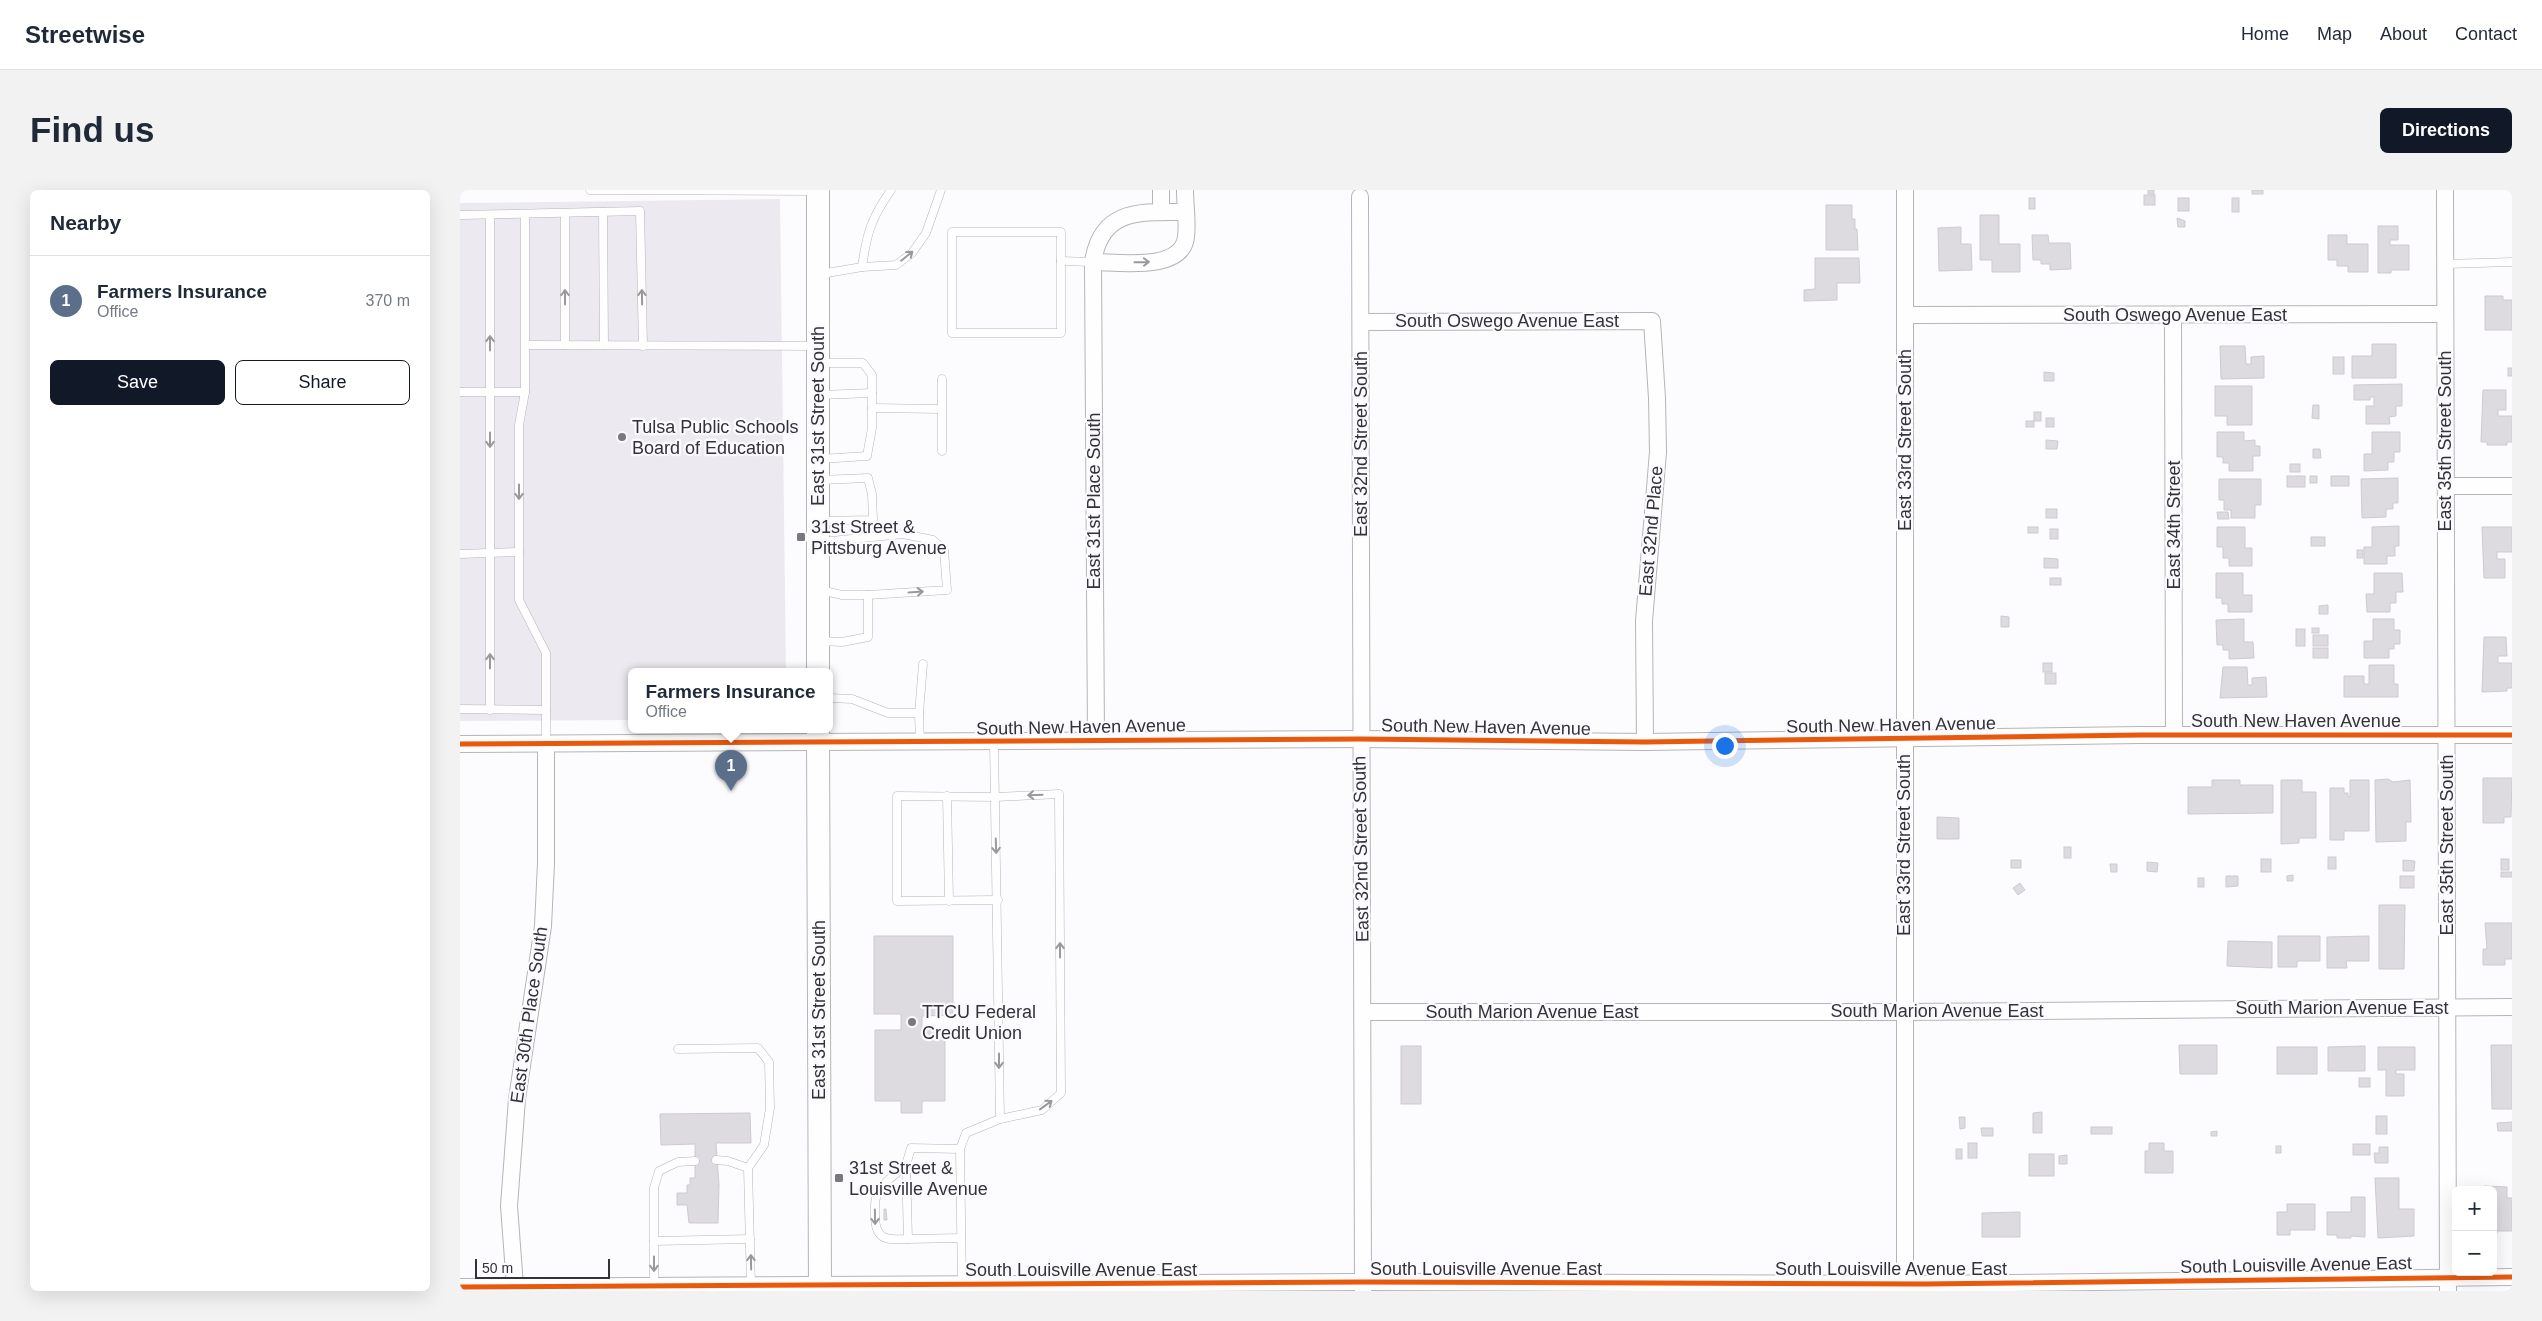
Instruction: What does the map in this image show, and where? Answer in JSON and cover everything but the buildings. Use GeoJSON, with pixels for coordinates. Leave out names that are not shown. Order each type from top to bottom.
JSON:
{"type":"FeatureCollection","features":[{"type":"Feature","properties":{"kind":"main road","name":"East 31st Street South"},"geometry":{"type":"LineString","coordinates":[[818,190],[818,668]]}},
{"type":"Feature","properties":{"kind":"main road","name":"East 31st Street South"},"geometry":{"type":"LineString","coordinates":[[818,736],[820,1288]]}},
{"type":"Feature","properties":{"kind":"street"},"geometry":{"type":"LineString","coordinates":[[1161,190],[1161,212]]}},
{"type":"Feature","properties":{"kind":"street"},"geometry":{"type":"LineString","coordinates":[[1093,262],[1163,261],[1174,257],[1182,250],[1186,238],[1185,190]]}},
{"type":"Feature","properties":{"kind":"street","name":"East 33rd Street South"},"geometry":{"type":"LineString","coordinates":[[1904,190],[1905,1287]]}},
{"type":"Feature","properties":{"kind":"street","name":"East 35th Street South"},"geometry":{"type":"LineString","coordinates":[[2445,190],[2448,1284]]}},
{"type":"Feature","properties":{"kind":"street","name":"East 32nd Street South"},"geometry":{"type":"LineString","coordinates":[[1360,197],[1363,1287]]}},
{"type":"Feature","properties":{"kind":"street","name":"East 31st Place South"},"geometry":{"type":"LineString","coordinates":[[1096,740],[1093,262],[1099,237],[1110,226],[1128,215],[1143,212],[1185,212]]}},
{"type":"Feature","properties":{"kind":"street","name":"South Oswego Avenue East"},"geometry":{"type":"LineString","coordinates":[[1905,315],[2445,314]]}},
{"type":"Feature","properties":{"kind":"street","name":"East 34th Street"},"geometry":{"type":"LineString","coordinates":[[2174,315],[2174,735]]}},
{"type":"Feature","properties":{"kind":"street","name":"South Oswego Avenue East"},"geometry":{"type":"LineString","coordinates":[[1361,322],[1652,321]]}},
{"type":"Feature","properties":{"kind":"street","name":"East 32nd Place"},"geometry":{"type":"LineString","coordinates":[[1645,742],[1644,622],[1658,452],[1652,321]]}},
{"type":"Feature","properties":{"kind":"street"},"geometry":{"type":"LineString","coordinates":[[2446,486],[2512,486]]}},
{"type":"Feature","properties":{"kind":"street","name":"South New Haven Avenue"},"geometry":{"type":"LineString","coordinates":[[460,744],[546,744],[818,736],[920,742],[1360,740],[1645,742],[2174,735],[2512,734]]}},
{"type":"Feature","properties":{"kind":"street","name":"East 30th Place South"},"geometry":{"type":"LineString","coordinates":[[515,1286],[509,1206],[517,1098],[543,926],[546,863],[546,744]]}},
{"type":"Feature","properties":{"kind":"street","name":"South Marion Avenue East"},"geometry":{"type":"LineString","coordinates":[[1363,1012],[1904,1012],[2512,1007]]}},
{"type":"Feature","properties":{"kind":"street","name":"South Louisville Avenue East"},"geometry":{"type":"LineString","coordinates":[[460,1287],[515,1286],[544,1289],[654,1286],[699,1289],[751,1286],[820,1288],[962,1284],[1363,1287],[1905,1287],[2448,1284],[2512,1277]]}},
{"type":"Feature","properties":{"kind":"lane"},"geometry":{"type":"LineString","coordinates":[[590,190],[818,190]]}},
{"type":"Feature","properties":{"kind":"lane"},"geometry":{"type":"LineString","coordinates":[[862,267],[866,234],[875,213],[891,190]]}},
{"type":"Feature","properties":{"kind":"lane"},"geometry":{"type":"LineString","coordinates":[[818,274],[896,264],[912,253],[926,233],[941,190]]}},
{"type":"Feature","properties":{"kind":"lane"},"geometry":{"type":"LineString","coordinates":[[460,215],[640,211],[643,346]]}},
{"type":"Feature","properties":{"kind":"lane"},"geometry":{"type":"LineString","coordinates":[[603,212],[604,345]]}},
{"type":"Feature","properties":{"kind":"lane"},"geometry":{"type":"LineString","coordinates":[[565,213],[565,345]]}},
{"type":"Feature","properties":{"kind":"lane"},"geometry":{"type":"LineString","coordinates":[[490,214],[490,710]]}},
{"type":"Feature","properties":{"kind":"lane"},"geometry":{"type":"LineString","coordinates":[[526,214],[525,392],[519,425],[520,600],[546,653],[546,744]]}},
{"type":"Feature","properties":{"kind":"lane"},"geometry":{"type":"LineString","coordinates":[[952,232],[1062,232],[1062,261],[1062,333],[952,333],[952,232]]}},
{"type":"Feature","properties":{"kind":"lane"},"geometry":{"type":"LineString","coordinates":[[1062,261],[1093,262]]}},
{"type":"Feature","properties":{"kind":"lane"},"geometry":{"type":"LineString","coordinates":[[2445,264],[2512,262]]}},
{"type":"Feature","properties":{"kind":"lane"},"geometry":{"type":"LineString","coordinates":[[526,345],[643,346],[818,354],[863,363],[872,376],[872,428],[867,456],[818,470]]}},
{"type":"Feature","properties":{"kind":"lane"},"geometry":{"type":"LineString","coordinates":[[942,379],[942,451]]}},
{"type":"Feature","properties":{"kind":"lane"},"geometry":{"type":"LineString","coordinates":[[460,392],[525,392]]}},
{"type":"Feature","properties":{"kind":"lane"},"geometry":{"type":"LineString","coordinates":[[818,395],[872,394]]}},
{"type":"Feature","properties":{"kind":"lane"},"geometry":{"type":"LineString","coordinates":[[872,408],[941,408]]}},
{"type":"Feature","properties":{"kind":"lane"},"geometry":{"type":"LineString","coordinates":[[818,470],[868,478],[872,494],[873,520],[818,532]]}},
{"type":"Feature","properties":{"kind":"lane"},"geometry":{"type":"LineString","coordinates":[[818,532],[904,534],[933,540],[944,550],[947,590],[842,595],[818,589]]}},
{"type":"Feature","properties":{"kind":"lane"},"geometry":{"type":"LineString","coordinates":[[460,554],[519,552]]}},
{"type":"Feature","properties":{"kind":"lane"},"geometry":{"type":"LineString","coordinates":[[818,641],[842,642],[868,637],[868,595]]}},
{"type":"Feature","properties":{"kind":"lane"},"geometry":{"type":"LineString","coordinates":[[920,742],[919,713],[923,664]]}},
{"type":"Feature","properties":{"kind":"lane"},"geometry":{"type":"LineString","coordinates":[[833,698],[852,699],[888,713],[919,713]]}},
{"type":"Feature","properties":{"kind":"lane"},"geometry":{"type":"LineString","coordinates":[[460,709],[546,710]]}},
{"type":"Feature","properties":{"kind":"lane"},"geometry":{"type":"LineString","coordinates":[[994,742],[1000,1119]]}},
{"type":"Feature","properties":{"kind":"lane"},"geometry":{"type":"LineString","coordinates":[[962,1284],[960,1149],[966,1133],[1000,1119],[1042,1110],[1061,1093],[1059,794],[995,797],[897,796],[897,901],[998,900]]}},
{"type":"Feature","properties":{"kind":"lane"},"geometry":{"type":"LineString","coordinates":[[947,796],[949,901]]}},
{"type":"Feature","properties":{"kind":"lane"},"geometry":{"type":"LineString","coordinates":[[678,1049],[758,1048],[769,1062],[770,1108],[764,1145],[748,1168],[751,1286]]}},
{"type":"Feature","properties":{"kind":"lane"},"geometry":{"type":"LineString","coordinates":[[908,1239],[906,1165],[911,1148],[960,1149]]}},
{"type":"Feature","properties":{"kind":"lane"},"geometry":{"type":"LineString","coordinates":[[716,1160],[728,1161],[748,1168]]}},
{"type":"Feature","properties":{"kind":"lane"},"geometry":{"type":"LineString","coordinates":[[654,1286],[654,1188],[659,1171],[678,1162],[695,1161]]}},
{"type":"Feature","properties":{"kind":"lane"},"geometry":{"type":"LineString","coordinates":[[906,1165],[878,1192],[875,1203],[875,1227],[880,1236],[888,1240],[961,1238]]}},
{"type":"Feature","properties":{"kind":"lane"},"geometry":{"type":"LineString","coordinates":[[654,1241],[750,1239]]}},
{"type":"Feature","properties":{"kind":"shaded area","name":"Tulsa Public Schools Board of Education"},"geometry":{"type":"Polygon","coordinates":[[[780,199],[786,668],[628,668],[628,720],[460,721],[460,203],[780,199]]]}},
{"type":"Feature","properties":{"kind":"cycle path"},"geometry":{"type":"LineString","coordinates":[[460,744],[1360,739],[1645,742],[2140,735],[2512,735]]}},
{"type":"Feature","properties":{"kind":"cycle path"},"geometry":{"type":"LineString","coordinates":[[460,1287],[1363,1282],[1925,1284],[2512,1277]]}},
{"type":"Feature","properties":{"kind":"place","name":"Tulsa Public Schools Board of Education"},"geometry":{"type":"Point","coordinates":[622,437]}},
{"type":"Feature","properties":{"kind":"place","name":"31st Street & Pittsburg Avenue"},"geometry":{"type":"Point","coordinates":[801,537]}},
{"type":"Feature","properties":{"kind":"place","name":"Farmers Insurance"},"geometry":{"type":"Point","coordinates":[731,791]}},
{"type":"Feature","properties":{"kind":"place","name":"TTCU Federal Credit Union"},"geometry":{"type":"Point","coordinates":[912,1022]}},
{"type":"Feature","properties":{"kind":"place","name":"31st Street & Louisville Avenue"},"geometry":{"type":"Point","coordinates":[839,1178]}}]}
